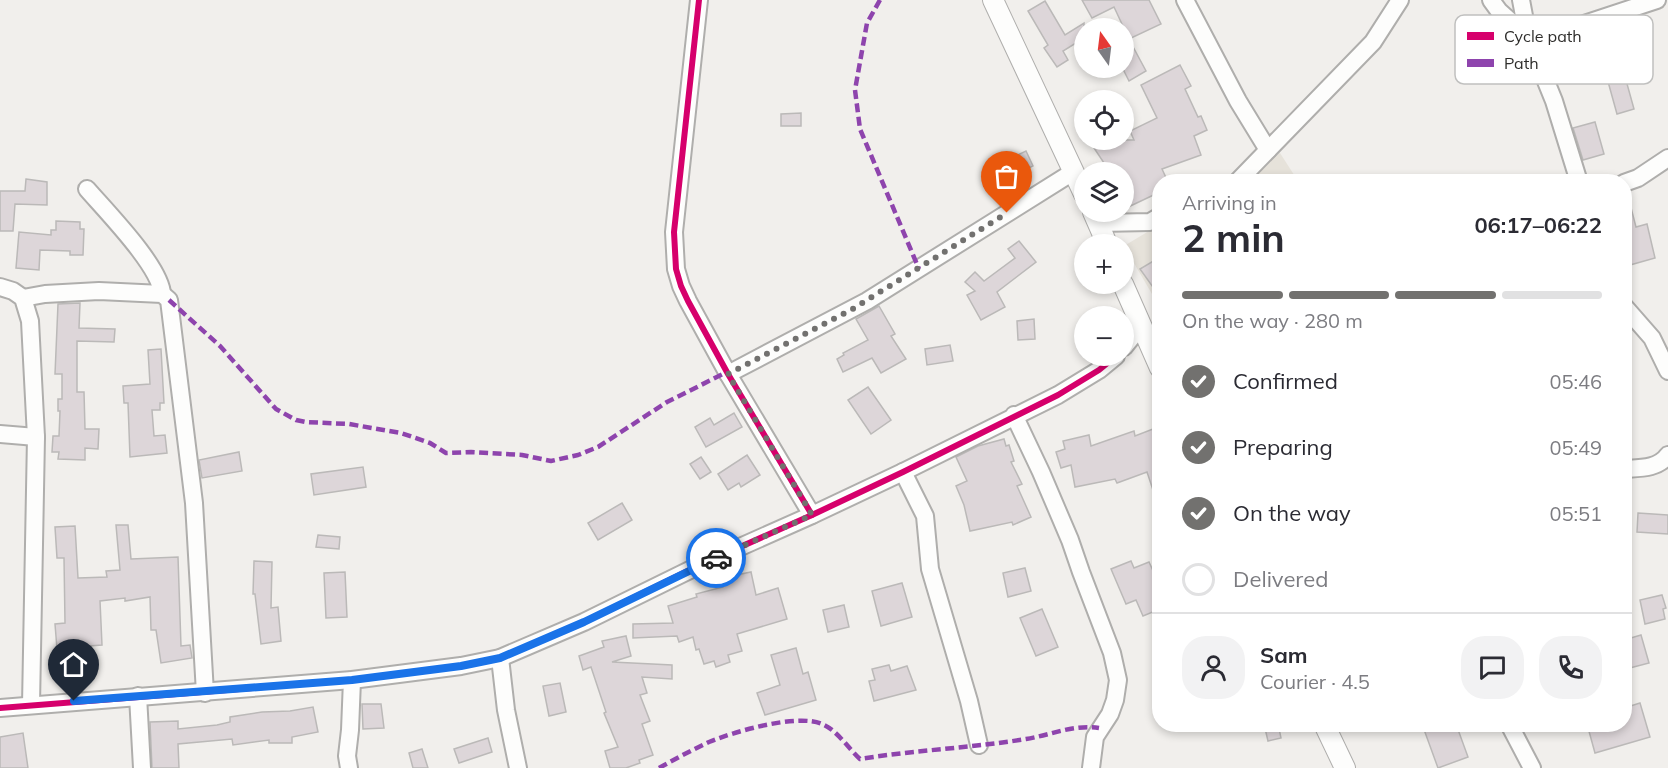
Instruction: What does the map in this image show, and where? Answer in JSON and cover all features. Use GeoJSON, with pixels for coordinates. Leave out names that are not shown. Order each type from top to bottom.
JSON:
{"type":"FeatureCollection","features":[{"type":"Feature","properties":{"kind":"street"},"geometry":{"type":"LineString","coordinates":[[699,0],[674,232],[674,250],[681,286],[728,374],[812,515]]}},
{"type":"Feature","properties":{"kind":"street"},"geometry":{"type":"LineString","coordinates":[[728,374],[867,300],[1073,172],[993,0]]}},
{"type":"Feature","properties":{"kind":"street"},"geometry":{"type":"LineString","coordinates":[[1185,0],[1238,101],[1268,150]]}},
{"type":"Feature","properties":{"kind":"street"},"geometry":{"type":"LineString","coordinates":[[1246,174],[1373,42],[1400,0]]}},
{"type":"Feature","properties":{"kind":"street"},"geometry":{"type":"LineString","coordinates":[[1491,0],[1503,15]]}},
{"type":"Feature","properties":{"kind":"street"},"geometry":{"type":"LineString","coordinates":[[1521,0],[1524,15]]}},
{"type":"Feature","properties":{"kind":"street"},"geometry":{"type":"LineString","coordinates":[[1611,15],[1657,0]]}},
{"type":"Feature","properties":{"kind":"street"},"geometry":{"type":"LineString","coordinates":[[1546,84],[1554,101],[1577,174]]}},
{"type":"Feature","properties":{"kind":"street"},"geometry":{"type":"LineString","coordinates":[[1632,180],[1668,158]]}},
{"type":"Feature","properties":{"kind":"street"},"geometry":{"type":"LineString","coordinates":[[87,189],[144,258],[158,278],[162,294],[169,300],[193,491],[205,693]]}},
{"type":"Feature","properties":{"kind":"street"},"geometry":{"type":"LineString","coordinates":[[1134,221],[1152,221]]}},
{"type":"Feature","properties":{"kind":"street"},"geometry":{"type":"LineString","coordinates":[[0,287],[13,291],[23,298],[30,321],[36,437],[32,705]]}},
{"type":"Feature","properties":{"kind":"street"},"geometry":{"type":"LineString","coordinates":[[23,298],[81,291],[162,294]]}},
{"type":"Feature","properties":{"kind":"street"},"geometry":{"type":"LineString","coordinates":[[1127,294],[1152,352]]}},
{"type":"Feature","properties":{"kind":"street"},"geometry":{"type":"LineString","coordinates":[[1632,315],[1652,338],[1668,371]]}},
{"type":"Feature","properties":{"kind":"street"},"geometry":{"type":"LineString","coordinates":[[1134,334],[1140,327]]}},
{"type":"Feature","properties":{"kind":"street"},"geometry":{"type":"LineString","coordinates":[[0,708],[352,680],[461,666],[500,658],[555,636],[702,564],[903,472],[1058,395],[1104,366]]}},
{"type":"Feature","properties":{"kind":"street"},"geometry":{"type":"LineString","coordinates":[[1014,415],[1070,540],[1114,662],[1118,680],[1110,714],[1095,737],[1091,768]]}},
{"type":"Feature","properties":{"kind":"street"},"geometry":{"type":"LineString","coordinates":[[0,434],[36,437]]}},
{"type":"Feature","properties":{"kind":"street"},"geometry":{"type":"LineString","coordinates":[[1632,468],[1649,467],[1664,461],[1668,455]]}},
{"type":"Feature","properties":{"kind":"street"},"geometry":{"type":"LineString","coordinates":[[903,472],[925,516],[930,568],[969,701],[979,745]]}},
{"type":"Feature","properties":{"kind":"street"},"geometry":{"type":"LineString","coordinates":[[500,658],[506,710],[518,768]]}},
{"type":"Feature","properties":{"kind":"street"},"geometry":{"type":"LineString","coordinates":[[349,768],[347,756],[352,680]]}},
{"type":"Feature","properties":{"kind":"street"},"geometry":{"type":"LineString","coordinates":[[138,696],[142,768]]}},
{"type":"Feature","properties":{"kind":"street"},"geometry":{"type":"LineString","coordinates":[[1328,732],[1345,768]]}},
{"type":"Feature","properties":{"kind":"street"},"geometry":{"type":"LineString","coordinates":[[1513,732],[1532,768]]}},
{"type":"Feature","properties":{"kind":"shaded area"},"geometry":{"type":"Polygon","coordinates":[[[1280,153],[1294,174],[1245,174],[1280,153]]]}},
{"type":"Feature","properties":{"kind":"shaded area"},"geometry":{"type":"Polygon","coordinates":[[[1152,229],[1152,294],[1134,263],[1134,240],[1152,229]]]}},
{"type":"Feature","properties":{"kind":"building"},"geometry":{"type":"Polygon","coordinates":[[[1082,0],[1149,0],[1161,24],[1134,37],[1134,18],[1119,18],[1114,7],[1092,18],[1082,0]]]}},
{"type":"Feature","properties":{"kind":"building"},"geometry":{"type":"Polygon","coordinates":[[[1045,1],[1065,35],[1074,29],[1074,44],[1063,51],[1068,60],[1057,67],[1044,48],[1048,45],[1028,11],[1045,1]]]}},
{"type":"Feature","properties":{"kind":"building"},"geometry":{"type":"Polygon","coordinates":[[[1134,49],[1146,71],[1129,81],[1128,78],[1134,78],[1134,49]]]}},
{"type":"Feature","properties":{"kind":"building"},"geometry":{"type":"Polygon","coordinates":[[[1180,65],[1191,86],[1185,89],[1207,130],[1194,136],[1201,155],[1162,169],[1164,174],[1152,174],[1152,196],[1134,204],[1134,162],[1103,162],[1095,150],[1134,150],[1134,129],[1157,118],[1141,85],[1180,65]]]}},
{"type":"Feature","properties":{"kind":"building"},"geometry":{"type":"Polygon","coordinates":[[[1609,84],[1627,84],[1634,109],[1617,114],[1609,84]]]}},
{"type":"Feature","properties":{"kind":"building"},"geometry":{"type":"Polygon","coordinates":[[[801,113],[801,126],[781,126],[781,114],[801,113]]]}},
{"type":"Feature","properties":{"kind":"building"},"geometry":{"type":"Polygon","coordinates":[[[1595,122],[1604,154],[1583,160],[1573,128],[1595,122]]]}},
{"type":"Feature","properties":{"kind":"building"},"geometry":{"type":"Polygon","coordinates":[[[1026,151],[1033,166],[1016,174],[1009,159],[1026,151]]]}},
{"type":"Feature","properties":{"kind":"building"},"geometry":{"type":"Polygon","coordinates":[[[26,179],[47,182],[47,205],[15,204],[13,231],[0,231],[0,191],[25,191],[26,179]]]}},
{"type":"Feature","properties":{"kind":"building"},"geometry":{"type":"Polygon","coordinates":[[[1632,212],[1636,227],[1647,224],[1655,258],[1632,264],[1632,212]]]}},
{"type":"Feature","properties":{"kind":"building"},"geometry":{"type":"Polygon","coordinates":[[[56,221],[80,222],[80,229],[84,229],[83,255],[70,255],[70,251],[40,250],[39,270],[16,268],[19,232],[51,235],[51,230],[56,230],[56,221]]]}},
{"type":"Feature","properties":{"kind":"building"},"geometry":{"type":"Polygon","coordinates":[[[1019,241],[1036,262],[997,292],[1005,307],[981,320],[967,295],[975,291],[965,282],[975,272],[984,281],[1015,258],[1008,249],[1019,241]]]}},
{"type":"Feature","properties":{"kind":"building"},"geometry":{"type":"Polygon","coordinates":[[[1152,262],[1152,286],[1140,269],[1152,262]]]}},
{"type":"Feature","properties":{"kind":"building"},"geometry":{"type":"Polygon","coordinates":[[[80,303],[79,328],[115,329],[114,342],[77,341],[77,392],[84,392],[85,429],[99,429],[98,449],[85,448],[85,460],[58,459],[59,452],[52,452],[53,436],[59,436],[58,399],[62,399],[62,374],[55,374],[58,304],[80,303]]]}},
{"type":"Feature","properties":{"kind":"building"},"geometry":{"type":"Polygon","coordinates":[[[879,306],[895,334],[891,336],[906,359],[881,373],[872,358],[843,372],[837,359],[844,355],[843,353],[868,340],[856,319],[879,306]]]}},
{"type":"Feature","properties":{"kind":"building"},"geometry":{"type":"Polygon","coordinates":[[[1034,319],[1035,339],[1018,340],[1017,321],[1034,319]]]}},
{"type":"Feature","properties":{"kind":"building"},"geometry":{"type":"Polygon","coordinates":[[[950,345],[953,361],[927,365],[925,349],[950,345]]]}},
{"type":"Feature","properties":{"kind":"building"},"geometry":{"type":"Polygon","coordinates":[[[161,349],[164,403],[160,403],[160,410],[152,410],[154,436],[165,435],[167,453],[130,457],[128,403],[124,403],[123,386],[150,384],[148,350],[161,349]]]}},
{"type":"Feature","properties":{"kind":"building"},"geometry":{"type":"Polygon","coordinates":[[[868,387],[891,420],[871,434],[848,400],[868,387]]]}},
{"type":"Feature","properties":{"kind":"building"},"geometry":{"type":"Polygon","coordinates":[[[734,413],[742,427],[706,447],[695,427],[710,418],[714,425],[734,413]]]}},
{"type":"Feature","properties":{"kind":"building"},"geometry":{"type":"Polygon","coordinates":[[[1152,429],[1152,487],[1147,472],[1117,483],[1115,479],[1075,487],[1071,465],[1061,468],[1056,452],[1065,449],[1063,441],[1089,435],[1091,446],[1134,431],[1135,436],[1152,429]]]}},
{"type":"Feature","properties":{"kind":"building"},"geometry":{"type":"Polygon","coordinates":[[[1004,439],[1006,446],[1009,445],[1014,461],[1011,462],[1022,484],[1017,486],[1031,517],[1013,525],[1012,522],[970,531],[964,505],[956,486],[967,481],[956,457],[978,446],[1004,439]]]}},
{"type":"Feature","properties":{"kind":"building"},"geometry":{"type":"Polygon","coordinates":[[[239,452],[242,471],[202,478],[199,460],[239,452]]]}},
{"type":"Feature","properties":{"kind":"building"},"geometry":{"type":"Polygon","coordinates":[[[747,455],[760,475],[741,487],[739,483],[728,490],[718,474],[747,455]]]}},
{"type":"Feature","properties":{"kind":"building"},"geometry":{"type":"Polygon","coordinates":[[[701,457],[711,472],[700,479],[690,464],[701,457]]]}},
{"type":"Feature","properties":{"kind":"building"},"geometry":{"type":"Polygon","coordinates":[[[363,467],[366,487],[314,495],[311,474],[363,467]]]}},
{"type":"Feature","properties":{"kind":"building"},"geometry":{"type":"Polygon","coordinates":[[[622,503],[632,520],[598,540],[588,523],[622,503]]]}},
{"type":"Feature","properties":{"kind":"building"},"geometry":{"type":"Polygon","coordinates":[[[1638,513],[1668,515],[1668,534],[1637,532],[1638,513]]]}},
{"type":"Feature","properties":{"kind":"building"},"geometry":{"type":"Polygon","coordinates":[[[116,525],[128,525],[131,559],[178,557],[181,646],[190,645],[192,658],[161,663],[156,630],[151,630],[150,597],[125,601],[125,598],[100,601],[102,645],[89,646],[88,671],[67,670],[68,648],[57,649],[55,624],[65,623],[64,558],[57,558],[55,527],[75,526],[78,578],[107,577],[106,571],[120,570],[116,525]]]}},
{"type":"Feature","properties":{"kind":"building"},"geometry":{"type":"Polygon","coordinates":[[[318,535],[340,537],[339,549],[316,547],[318,535]]]}},
{"type":"Feature","properties":{"kind":"building"},"geometry":{"type":"Polygon","coordinates":[[[254,561],[272,562],[271,608],[278,607],[281,641],[261,644],[255,594],[253,594],[254,561]]]}},
{"type":"Feature","properties":{"kind":"building"},"geometry":{"type":"Polygon","coordinates":[[[1131,561],[1134,568],[1149,562],[1152,569],[1152,612],[1143,616],[1136,600],[1126,604],[1111,569],[1131,561]]]}},
{"type":"Feature","properties":{"kind":"building"},"geometry":{"type":"Polygon","coordinates":[[[1025,568],[1031,591],[1008,597],[1003,573],[1025,568]]]}},
{"type":"Feature","properties":{"kind":"building"},"geometry":{"type":"Polygon","coordinates":[[[345,572],[347,617],[326,618],[324,573],[345,572]]]}},
{"type":"Feature","properties":{"kind":"building"},"geometry":{"type":"Polygon","coordinates":[[[751,572],[756,595],[778,588],[787,619],[737,634],[742,651],[728,655],[730,662],[716,667],[714,661],[704,664],[699,649],[696,650],[693,637],[679,642],[677,636],[633,638],[633,624],[673,623],[668,606],[697,597],[696,594],[723,587],[722,578],[751,572]]]}},
{"type":"Feature","properties":{"kind":"building"},"geometry":{"type":"Polygon","coordinates":[[[902,583],[912,617],[881,626],[872,591],[902,583]]]}},
{"type":"Feature","properties":{"kind":"building"},"geometry":{"type":"Polygon","coordinates":[[[1662,595],[1666,608],[1663,609],[1665,619],[1645,624],[1640,600],[1662,595]]]}},
{"type":"Feature","properties":{"kind":"building"},"geometry":{"type":"Polygon","coordinates":[[[844,605],[849,627],[828,632],[823,610],[844,605]]]}},
{"type":"Feature","properties":{"kind":"building"},"geometry":{"type":"Polygon","coordinates":[[[1042,609],[1058,647],[1036,656],[1020,618],[1042,609]]]}},
{"type":"Feature","properties":{"kind":"building"},"geometry":{"type":"Polygon","coordinates":[[[1641,635],[1649,663],[1632,667],[1632,638],[1641,635]]]}},
{"type":"Feature","properties":{"kind":"building"},"geometry":{"type":"Polygon","coordinates":[[[626,636],[631,656],[612,662],[672,665],[672,679],[642,677],[647,693],[640,695],[650,721],[642,724],[653,755],[626,768],[610,768],[605,751],[618,747],[604,713],[606,712],[591,667],[583,670],[579,656],[604,647],[602,641],[626,636]]]}},
{"type":"Feature","properties":{"kind":"building"},"geometry":{"type":"Polygon","coordinates":[[[796,648],[803,674],[808,672],[816,700],[765,715],[757,693],[780,685],[771,655],[796,648]]]}},
{"type":"Feature","properties":{"kind":"building"},"geometry":{"type":"Polygon","coordinates":[[[889,665],[891,671],[907,666],[916,690],[874,701],[869,681],[875,680],[872,669],[889,665]]]}},
{"type":"Feature","properties":{"kind":"building"},"geometry":{"type":"Polygon","coordinates":[[[560,683],[566,712],[549,716],[543,686],[560,683]]]}},
{"type":"Feature","properties":{"kind":"building"},"geometry":{"type":"Polygon","coordinates":[[[1640,703],[1650,737],[1595,753],[1589,732],[1632,732],[1632,706],[1640,703]]]}},
{"type":"Feature","properties":{"kind":"building"},"geometry":{"type":"Polygon","coordinates":[[[362,704],[381,704],[384,728],[363,729],[362,704]]]}},
{"type":"Feature","properties":{"kind":"building"},"geometry":{"type":"Polygon","coordinates":[[[313,707],[318,732],[292,737],[292,743],[269,743],[269,740],[233,745],[232,739],[178,744],[179,768],[152,768],[150,722],[178,721],[178,729],[230,722],[230,717],[313,707]]]}},
{"type":"Feature","properties":{"kind":"building"},"geometry":{"type":"Polygon","coordinates":[[[1266,732],[1280,732],[1281,738],[1268,741],[1266,732]]]}},
{"type":"Feature","properties":{"kind":"building"},"geometry":{"type":"Polygon","coordinates":[[[1425,732],[1459,732],[1468,757],[1438,768],[1425,732]]]}},
{"type":"Feature","properties":{"kind":"building"},"geometry":{"type":"Polygon","coordinates":[[[23,733],[28,768],[0,768],[0,737],[23,733]]]}},
{"type":"Feature","properties":{"kind":"building"},"geometry":{"type":"Polygon","coordinates":[[[488,738],[492,752],[459,763],[454,749],[488,738]]]}},
{"type":"Feature","properties":{"kind":"building"},"geometry":{"type":"Polygon","coordinates":[[[422,749],[428,768],[413,768],[409,753],[422,749]]]}},
{"type":"Feature","properties":{"kind":"marked path"},"geometry":{"type":"LineString","coordinates":[[880,0],[867,23],[855,90],[860,129],[919,269]]}},
{"type":"Feature","properties":{"kind":"marked path"},"geometry":{"type":"LineString","coordinates":[[169,300],[220,346],[276,409],[296,420],[306,422],[349,424],[401,433],[430,443],[446,453],[522,455],[551,461],[578,455],[598,447],[667,402],[727,372]]}},
{"type":"Feature","properties":{"kind":"marked path"},"geometry":{"type":"LineString","coordinates":[[659,768],[709,742],[749,729],[782,722],[811,721],[822,724],[837,735],[860,759],[1005,742],[1081,727],[1099,728]]}},
{"type":"Feature","properties":{"kind":"cycle path"},"geometry":{"type":"LineString","coordinates":[[699,0],[674,232],[676,269],[688,301],[728,374],[812,515]]}},
{"type":"Feature","properties":{"kind":"cycle path"},"geometry":{"type":"LineString","coordinates":[[0,708],[352,680],[461,666],[500,658],[584,622],[702,564],[903,472],[1058,395],[1104,366]]}},
{"type":"Feature","properties":{"kind":"way so far"},"geometry":{"type":"LineString","coordinates":[[716,558],[812,515],[728,374],[836,319],[1007,213]]}},
{"type":"Feature","properties":{"kind":"route"},"geometry":{"type":"LineString","coordinates":[[74,701],[205,693],[352,680],[461,666],[500,658],[584,622],[716,558]]}}]}
